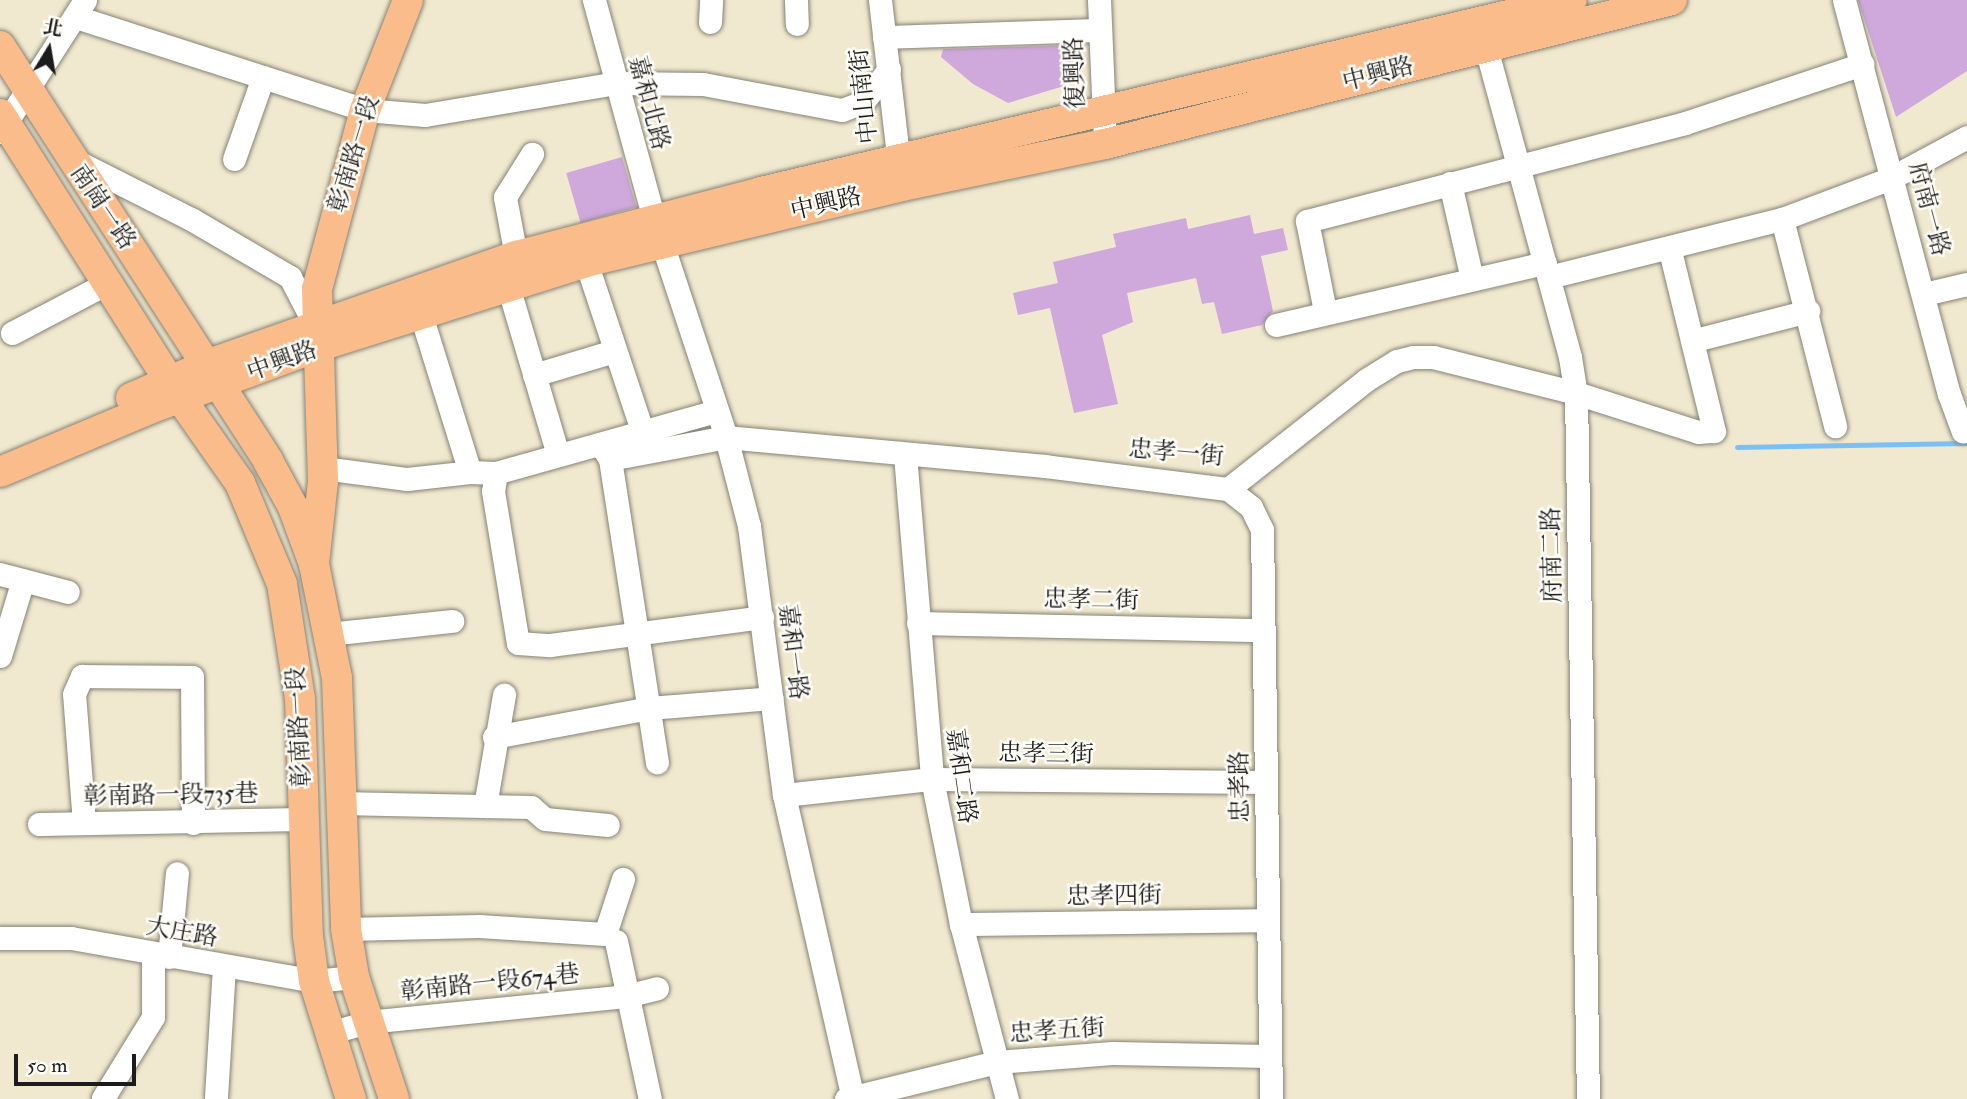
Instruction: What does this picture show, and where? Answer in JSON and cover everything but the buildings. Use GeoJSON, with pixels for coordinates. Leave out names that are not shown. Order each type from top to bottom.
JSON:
{"type":"FeatureCollection","features":[{"type":"Feature","properties":{"kind":"main road","name":"彰南路一段"},"geometry":{"type":"LineString","coordinates":[[314,564],[322,522],[323,468],[316,336],[324,253],[365,110],[408,0]]}},
{"type":"Feature","properties":{"kind":"main road","name":"中興路"},"geometry":{"type":"LineString","coordinates":[[900,174],[1105,144],[1482,35],[1572,0]]}},
{"type":"Feature","properties":{"kind":"main road","name":"中興路"},"geometry":{"type":"LineString","coordinates":[[0,472],[59,439],[176,389],[516,256],[658,231],[900,174],[1103,113],[1482,35],[1661,2]]}},
{"type":"Feature","properties":{"kind":"main road","name":"南崗一路"},"geometry":{"type":"LineString","coordinates":[[0,46],[69,158],[214,374]]}},
{"type":"Feature","properties":{"kind":"main road","name":"南崗一路"},"geometry":{"type":"LineString","coordinates":[[2,123],[109,282],[176,389]]}},
{"type":"Feature","properties":{"kind":"main road","name":"中興路"},"geometry":{"type":"LineString","coordinates":[[316,336],[421,315],[586,262],[658,231]]}},
{"type":"Feature","properties":{"kind":"main road","name":"彰南路一段"},"geometry":{"type":"LineString","coordinates":[[214,374],[293,507],[314,564],[337,678],[339,803],[346,929],[354,977],[394,1099]]}},
{"type":"Feature","properties":{"kind":"main road","name":"彰南路一段"},"geometry":{"type":"LineString","coordinates":[[176,389],[240,482],[282,584],[300,699],[303,819],[314,981],[351,1099]]}},
{"type":"Feature","properties":{"kind":"main road","name":"中興路"},"geometry":{"type":"LineString","coordinates":[[0,453],[59,439]]}},
{"type":"Feature","properties":{"kind":"street","name":"嘉和北路"},"geometry":{"type":"LineString","coordinates":[[594,0],[658,231]]}},
{"type":"Feature","properties":{"kind":"street"},"geometry":{"type":"LineString","coordinates":[[796,0],[797,24]]}},
{"type":"Feature","properties":{"kind":"street","name":"中山南街"},"geometry":{"type":"LineString","coordinates":[[880,0],[900,174]]}},
{"type":"Feature","properties":{"kind":"street","name":"復興路"},"geometry":{"type":"LineString","coordinates":[[1099,0],[1105,144]]}},
{"type":"Feature","properties":{"kind":"street","name":"府南一路"},"geometry":{"type":"LineString","coordinates":[[1844,0],[1924,294],[1958,392],[1963,432]]}},
{"type":"Feature","properties":{"kind":"street"},"geometry":{"type":"LineString","coordinates":[[2,123],[28,93],[81,8],[263,76],[365,110],[425,116],[616,83],[703,84],[842,110],[863,102],[889,69]]}},
{"type":"Feature","properties":{"kind":"street"},"geometry":{"type":"LineString","coordinates":[[884,37],[1100,30]]}},
{"type":"Feature","properties":{"kind":"street","name":"府南二路"},"geometry":{"type":"LineString","coordinates":[[1482,35],[1547,270],[1576,393],[1588,1099]]}},
{"type":"Feature","properties":{"kind":"street"},"geometry":{"type":"LineString","coordinates":[[1325,311],[1307,221],[1685,123],[1863,64]]}},
{"type":"Feature","properties":{"kind":"street"},"geometry":{"type":"LineString","coordinates":[[234,159],[263,76]]}},
{"type":"Feature","properties":{"kind":"street"},"geometry":{"type":"LineString","coordinates":[[1276,325],[1325,311],[1472,279],[1670,250],[1782,219],[1893,176],[1967,137]]}},
{"type":"Feature","properties":{"kind":"street"},"geometry":{"type":"LineString","coordinates":[[516,256],[505,197],[532,154]]}},
{"type":"Feature","properties":{"kind":"street"},"geometry":{"type":"LineString","coordinates":[[69,158],[191,219],[290,277],[316,336]]}},
{"type":"Feature","properties":{"kind":"street"},"geometry":{"type":"LineString","coordinates":[[1450,183],[1472,279]]}},
{"type":"Feature","properties":{"kind":"street"},"geometry":{"type":"LineString","coordinates":[[1782,219],[1808,311],[1835,426]]}},
{"type":"Feature","properties":{"kind":"street","name":"嘉和一路"},"geometry":{"type":"LineString","coordinates":[[658,231],[726,437],[749,526],[784,795],[850,1099]]}},
{"type":"Feature","properties":{"kind":"street"},"geometry":{"type":"LineString","coordinates":[[1670,250],[1695,340],[1808,311]]}},
{"type":"Feature","properties":{"kind":"street"},"geometry":{"type":"LineString","coordinates":[[586,262],[642,430]]}},
{"type":"Feature","properties":{"kind":"street"},"geometry":{"type":"LineString","coordinates":[[12,333],[109,282]]}},
{"type":"Feature","properties":{"kind":"street"},"geometry":{"type":"LineString","coordinates":[[1924,294],[1967,284]]}},
{"type":"Feature","properties":{"kind":"street"},"geometry":{"type":"LineString","coordinates":[[508,286],[558,455]]}},
{"type":"Feature","properties":{"kind":"street"},"geometry":{"type":"LineString","coordinates":[[421,315],[470,472]]}},
{"type":"Feature","properties":{"kind":"street","name":"忠孝一街"},"geometry":{"type":"LineString","coordinates":[[605,451],[726,437],[1045,466],[1228,489],[1396,361],[1433,357],[1576,393],[1698,432],[1714,431],[1695,340]]}},
{"type":"Feature","properties":{"kind":"street"},"geometry":{"type":"LineString","coordinates":[[534,376],[614,351]]}},
{"type":"Feature","properties":{"kind":"street"},"geometry":{"type":"LineString","coordinates":[[323,468],[407,479],[470,472],[496,473],[558,455],[605,451],[642,430],[716,411]]}},
{"type":"Feature","properties":{"kind":"street"},"geometry":{"type":"LineString","coordinates":[[605,451],[657,762]]}},
{"type":"Feature","properties":{"kind":"street","name":"嘉和二路"},"geometry":{"type":"LineString","coordinates":[[905,455],[932,779],[961,923],[1007,1099]]}},
{"type":"Feature","properties":{"kind":"street"},"geometry":{"type":"LineString","coordinates":[[496,473],[493,491],[518,643],[550,645],[762,617]]}},
{"type":"Feature","properties":{"kind":"street","name":"忠孝路"},"geometry":{"type":"LineString","coordinates":[[1228,489],[1251,507],[1262,530],[1271,1099]]}},
{"type":"Feature","properties":{"kind":"street"},"geometry":{"type":"LineString","coordinates":[[0,574],[68,592]]}},
{"type":"Feature","properties":{"kind":"street"},"geometry":{"type":"LineString","coordinates":[[0,656],[23,580]]}},
{"type":"Feature","properties":{"kind":"street"},"geometry":{"type":"LineString","coordinates":[[328,634],[452,621]]}},
{"type":"Feature","properties":{"kind":"street","name":"忠孝二街"},"geometry":{"type":"LineString","coordinates":[[918,622],[1264,630]]}},
{"type":"Feature","properties":{"kind":"street"},"geometry":{"type":"LineString","coordinates":[[84,823],[74,694],[82,676],[192,677],[193,823]]}},
{"type":"Feature","properties":{"kind":"street"},"geometry":{"type":"LineString","coordinates":[[485,806],[494,737],[504,695]]}},
{"type":"Feature","properties":{"kind":"street"},"geometry":{"type":"LineString","coordinates":[[494,737],[649,708],[772,698]]}},
{"type":"Feature","properties":{"kind":"street","name":"忠孝三街"},"geometry":{"type":"LineString","coordinates":[[784,795],[932,779],[1266,782]]}},
{"type":"Feature","properties":{"kind":"street"},"geometry":{"type":"LineString","coordinates":[[339,803],[531,807],[545,819],[608,825]]}},
{"type":"Feature","properties":{"kind":"street","name":"彰南路一段735巷"},"geometry":{"type":"LineString","coordinates":[[39,824],[153,819],[193,823],[303,819]]}},
{"type":"Feature","properties":{"kind":"street"},"geometry":{"type":"LineString","coordinates":[[103,1098],[153,1017],[161,956],[177,873]]}},
{"type":"Feature","properties":{"kind":"street"},"geometry":{"type":"LineString","coordinates":[[346,929],[479,926],[605,934],[623,879]]}},
{"type":"Feature","properties":{"kind":"street","name":"忠孝四街"},"geometry":{"type":"LineString","coordinates":[[961,923],[1268,920]]}},
{"type":"Feature","properties":{"kind":"street","name":"大庄路"},"geometry":{"type":"LineString","coordinates":[[0,938],[71,938],[314,981],[354,977]]}},
{"type":"Feature","properties":{"kind":"street"},"geometry":{"type":"LineString","coordinates":[[616,941],[650,1099]]}},
{"type":"Feature","properties":{"kind":"street"},"geometry":{"type":"LineString","coordinates":[[216,1097],[224,967]]}},
{"type":"Feature","properties":{"kind":"street","name":"彰南路一段674巷"},"geometry":{"type":"LineString","coordinates":[[329,1034],[367,1022],[626,996],[657,988]]}},
{"type":"Feature","properties":{"kind":"street","name":"忠孝五街"},"geometry":{"type":"LineString","coordinates":[[850,1099],[997,1062],[1112,1053],[1270,1056]]}},
{"type":"Feature","properties":{"kind":"waterway"},"geometry":{"type":"LineString","coordinates":[[1737,447],[1967,443]]}}]}
